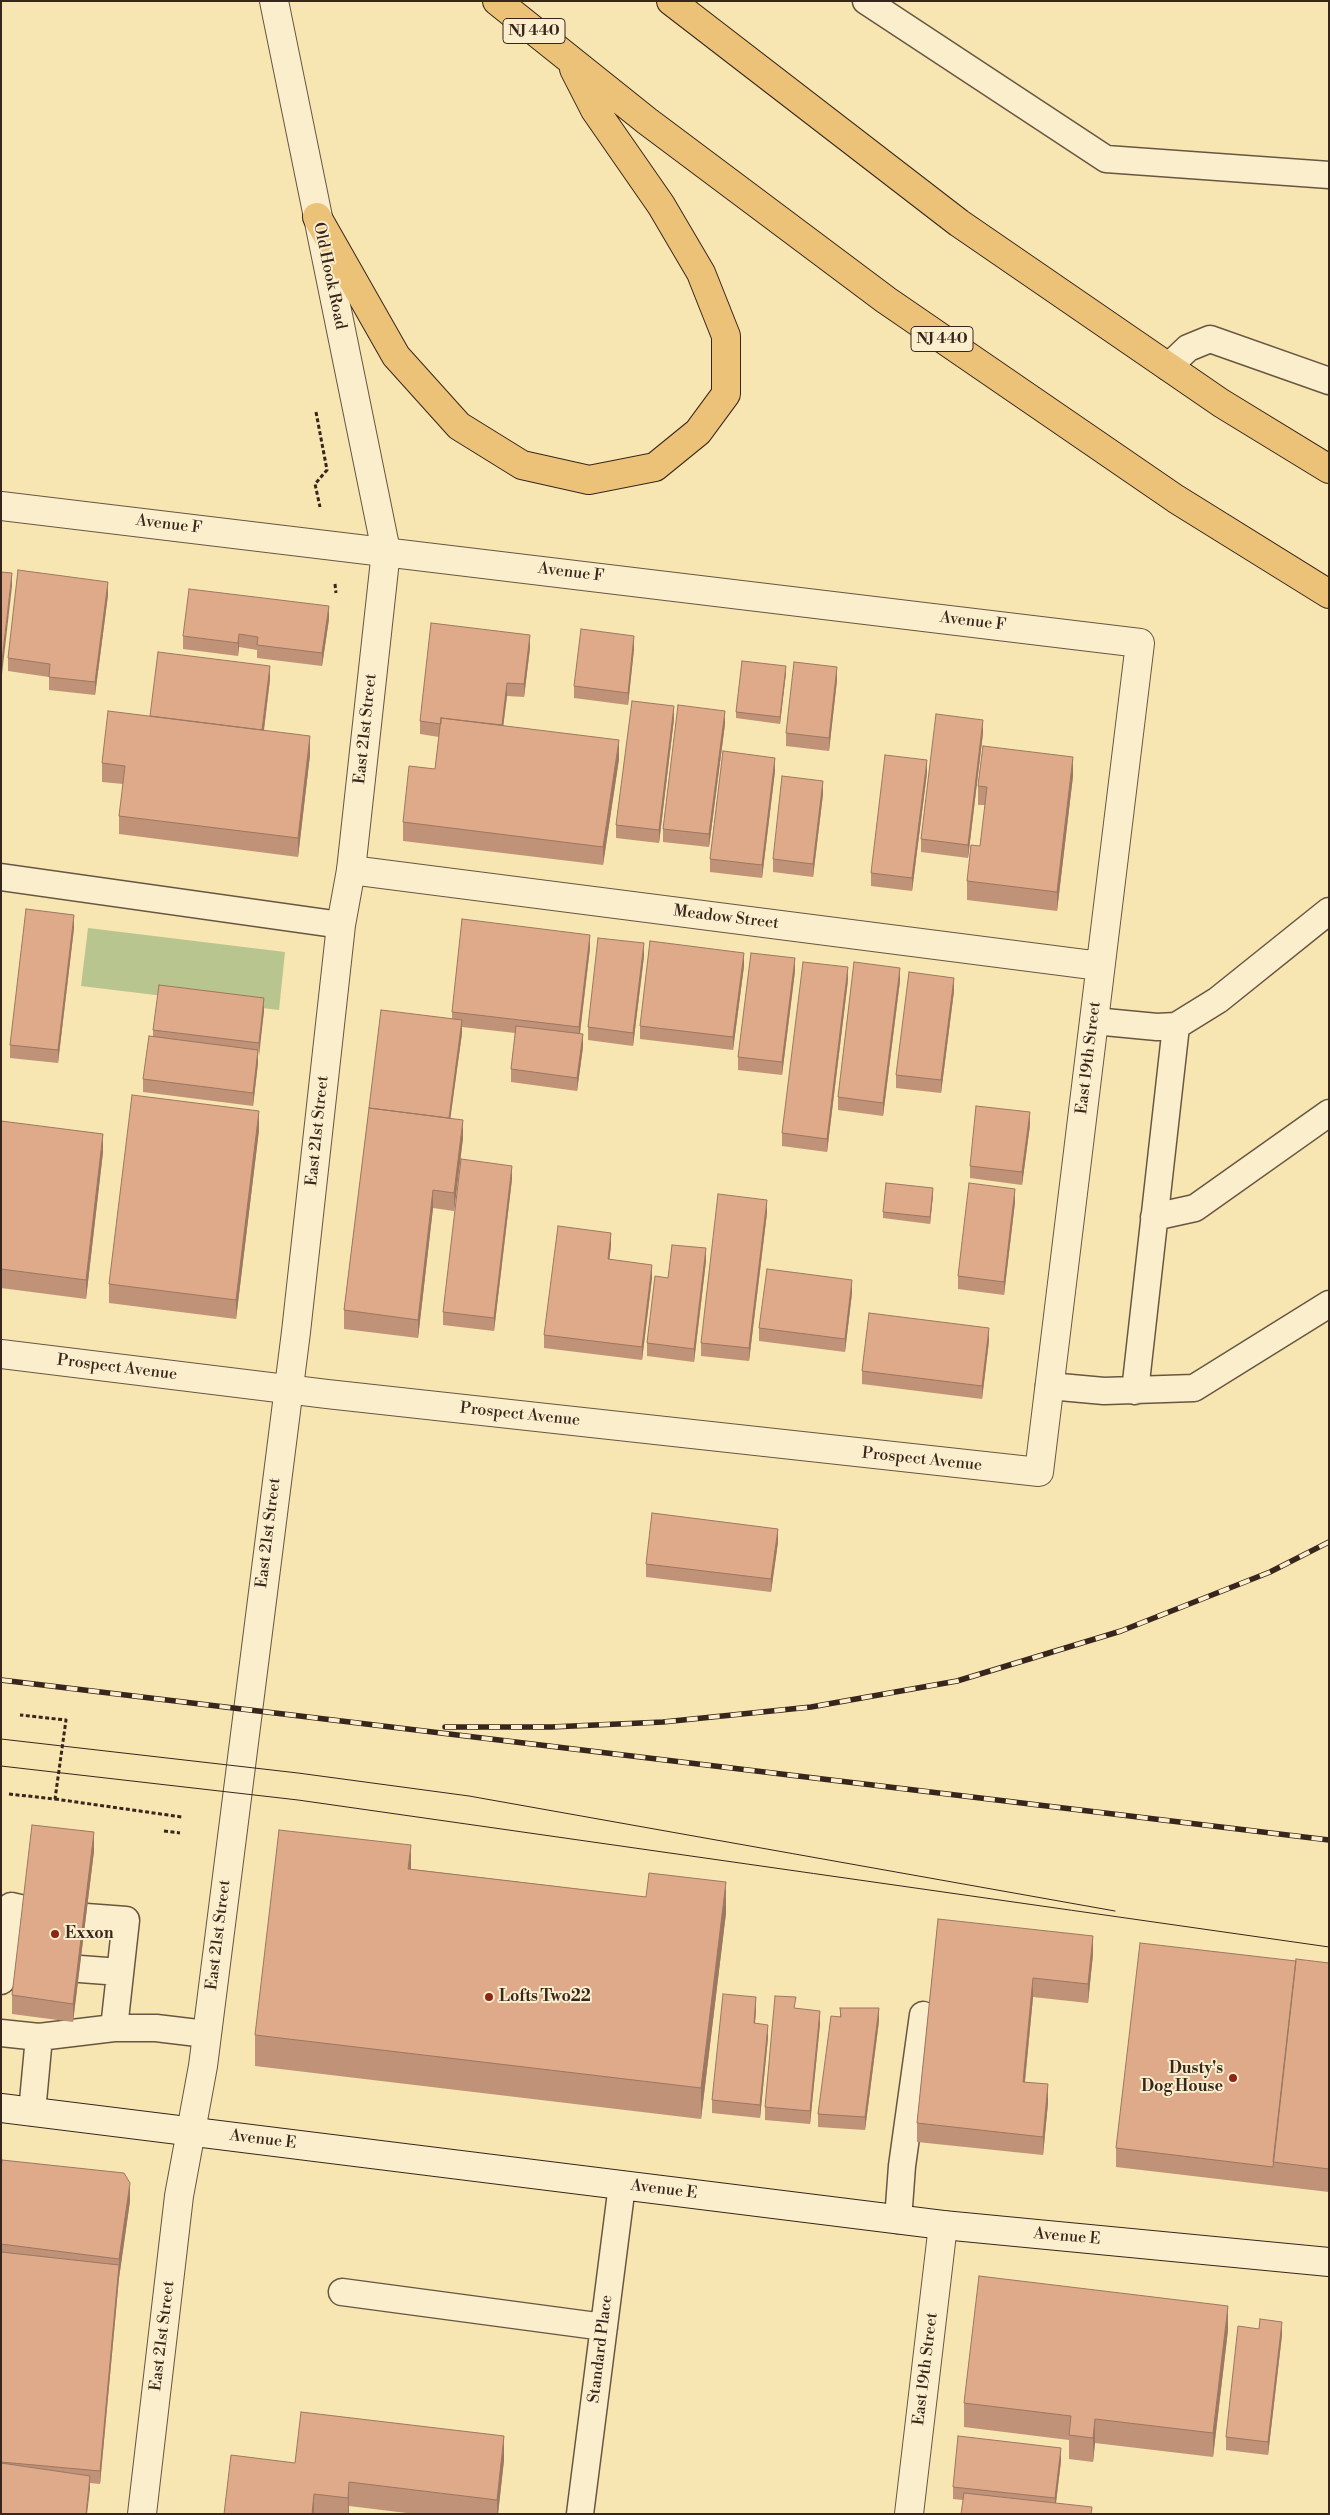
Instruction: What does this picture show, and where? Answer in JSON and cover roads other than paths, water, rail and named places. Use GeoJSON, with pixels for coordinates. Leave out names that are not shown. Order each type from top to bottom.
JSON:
{"type":"FeatureCollection","features":[{"type":"Feature","properties":{"kind":"highway","name":"NJ 440"},"geometry":{"type":"LineString","coordinates":[[497,1],[570,62],[894,306],[1176,499],[1329,594]]}},
{"type":"Feature","properties":{"kind":"highway"},"geometry":{"type":"LineString","coordinates":[[671,1],[959,223],[1221,403],[1329,469]]}},
{"type":"Feature","properties":{"kind":"highway"},"geometry":{"type":"LineString","coordinates":[[317,217],[396,356],[459,426],[522,465],[589,480],[655,466],[698,432],[726,394],[726,336],[691,256],[661,205],[595,110],[570,62]]}},
{"type":"Feature","properties":{"kind":"street","name":"Old Hook Road"},"geometry":{"type":"LineString","coordinates":[[274,1],[386,551]]}},
{"type":"Feature","properties":{"kind":"street","name":"Avenue F"},"geometry":{"type":"LineString","coordinates":[[1,506],[1140,643]]}},
{"type":"Feature","properties":{"kind":"street","name":"East 21st Street"},"geometry":{"type":"LineString","coordinates":[[142,2514],[179,2196],[206,2034],[288,1389],[341,925],[351,870],[386,551]]}},
{"type":"Feature","properties":{"kind":"street","name":"East 19th Street"},"geometry":{"type":"LineString","coordinates":[[1039,1472],[1140,643]]}},
{"type":"Feature","properties":{"kind":"street","name":"Meadow Street"},"geometry":{"type":"LineString","coordinates":[[351,870],[1100,966]]}},
{"type":"Feature","properties":{"kind":"street","name":"Prospect Avenue"},"geometry":{"type":"LineString","coordinates":[[1,1354],[288,1389],[1039,1472]]}},
{"type":"Feature","properties":{"kind":"street","name":"Avenue E"},"geometry":{"type":"LineString","coordinates":[[1,2108],[898,2220],[1329,2262]]}},
{"type":"Feature","properties":{"kind":"street","name":"East 19th Street"},"geometry":{"type":"LineString","coordinates":[[909,2514],[943,2225]]}},
{"type":"Feature","properties":{"kind":"lane"},"geometry":{"type":"LineString","coordinates":[[866,1],[1106,159],[1329,175]]}},
{"type":"Feature","properties":{"kind":"lane"},"geometry":{"type":"LineString","coordinates":[[1168,367],[1188,348],[1210,338],[1329,381]]}},
{"type":"Feature","properties":{"kind":"lane"},"geometry":{"type":"LineString","coordinates":[[1,877],[341,925]]}},
{"type":"Feature","properties":{"kind":"lane"},"geometry":{"type":"LineString","coordinates":[[1094,1021],[1157,1027],[1176,1026],[1218,1000],[1329,911]]}},
{"type":"Feature","properties":{"kind":"lane"},"geometry":{"type":"LineString","coordinates":[[1135,1391],[1176,1026]]}},
{"type":"Feature","properties":{"kind":"lane"},"geometry":{"type":"LineString","coordinates":[[1154,1217],[1195,1208],[1329,1112]]}},
{"type":"Feature","properties":{"kind":"lane"},"geometry":{"type":"LineString","coordinates":[[1049,1386],[1104,1391],[1194,1388],[1329,1304]]}},
{"type":"Feature","properties":{"kind":"lane"},"geometry":{"type":"LineString","coordinates":[[8,1968],[11,1906],[24,1909]]}},
{"type":"Feature","properties":{"kind":"lane"},"geometry":{"type":"LineString","coordinates":[[86,1917],[126,1920],[114,2028]]}},
{"type":"Feature","properties":{"kind":"lane"},"geometry":{"type":"LineString","coordinates":[[80,1969],[120,1972]]}},
{"type":"Feature","properties":{"kind":"lane"},"geometry":{"type":"LineString","coordinates":[[898,2220],[902,2166],[923,2015]]}},
{"type":"Feature","properties":{"kind":"lane"},"geometry":{"type":"LineString","coordinates":[[1,2033],[39,2037],[114,2028],[156,2028],[206,2034]]}},
{"type":"Feature","properties":{"kind":"lane"},"geometry":{"type":"LineString","coordinates":[[32,2112],[39,2037]]}},
{"type":"Feature","properties":{"kind":"lane","name":"Standard Place"},"geometry":{"type":"LineString","coordinates":[[580,2514],[622,2185]]}},
{"type":"Feature","properties":{"kind":"lane"},"geometry":{"type":"LineString","coordinates":[[342,2292],[604,2327]]}},
{"type":"Feature","properties":{"kind":"tram line"},"geometry":{"type":"LineString","coordinates":[[1,1739],[298,1773],[469,1796],[1115,1911]]}},
{"type":"Feature","properties":{"kind":"tram line"},"geometry":{"type":"LineString","coordinates":[[1,1766],[298,1800],[1329,1947]]}},
{"type":"Feature","properties":{"kind":"railway"},"geometry":{"type":"LineString","coordinates":[[445,1727],[551,1727],[663,1722],[811,1707],[957,1681],[1121,1631],[1270,1572],[1329,1542]]}},
{"type":"Feature","properties":{"kind":"railway"},"geometry":{"type":"LineString","coordinates":[[1,1680],[1329,1840]]}},
{"type":"Feature","properties":{"kind":"place","name":"Exxon"},"geometry":{"type":"Point","coordinates":[55,1934]}},
{"type":"Feature","properties":{"kind":"place","name":"Lofts Two22"},"geometry":{"type":"Point","coordinates":[489,1997]}},
{"type":"Feature","properties":{"kind":"place","name":"Dusty's Dog House"},"geometry":{"type":"Point","coordinates":[1233,2078]}}]}
